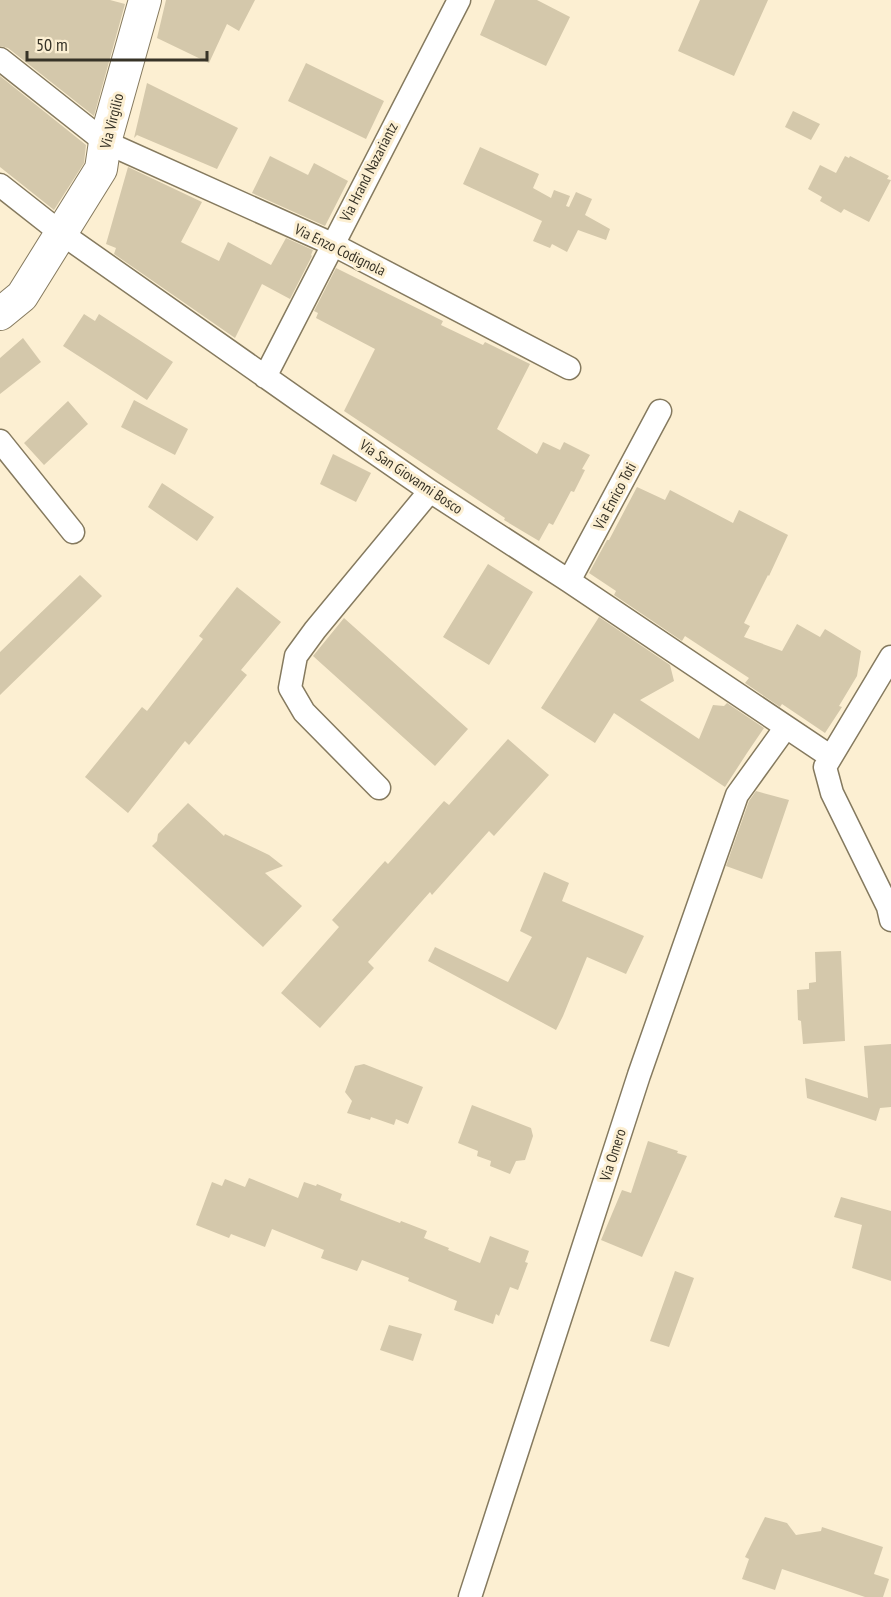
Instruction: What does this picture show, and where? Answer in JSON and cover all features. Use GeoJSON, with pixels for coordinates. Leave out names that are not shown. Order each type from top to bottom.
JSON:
{"type":"FeatureCollection","features":[{"type":"Feature","properties":{"kind":"street","name":"Via Virgilio"},"geometry":{"type":"LineString","coordinates":[[0,314],[22,296],[101,169],[105,142],[145,0]]}},
{"type":"Feature","properties":{"kind":"street","name":"Via Hrand Nazariantz"},"geometry":{"type":"LineString","coordinates":[[265,376],[459,0]]}},
{"type":"Feature","properties":{"kind":"street","name":"Via Enzo Codignola"},"geometry":{"type":"LineString","coordinates":[[0,59],[105,142],[332,244],[569,368]]}},
{"type":"Feature","properties":{"kind":"street","name":"Via San Giovanni Bosco"},"geometry":{"type":"LineString","coordinates":[[0,184],[61,233],[430,490],[831,757]]}},
{"type":"Feature","properties":{"kind":"street","name":"Via Enrico Toti"},"geometry":{"type":"LineString","coordinates":[[569,581],[660,411]]}},
{"type":"Feature","properties":{"kind":"street"},"geometry":{"type":"LineString","coordinates":[[0,441],[73,532]]}},
{"type":"Feature","properties":{"kind":"street"},"geometry":{"type":"LineString","coordinates":[[380,788],[304,712],[290,688],[296,656],[308,639],[430,490]]}},
{"type":"Feature","properties":{"kind":"street"},"geometry":{"type":"LineString","coordinates":[[891,657],[825,768],[832,793],[888,908],[891,920]]}},
{"type":"Feature","properties":{"kind":"street","name":"Via Omero"},"geometry":{"type":"LineString","coordinates":[[470,1597],[639,1075],[737,795],[786,727]]}},
{"type":"Feature","properties":{"kind":"building"},"geometry":{"type":"Polygon","coordinates":[[[0,0],[110,0],[125,4],[94,116],[8,48],[0,46],[0,0]]]}},
{"type":"Feature","properties":{"kind":"building"},"geometry":{"type":"Polygon","coordinates":[[[166,0],[255,0],[239,31],[227,24],[209,63],[157,38],[166,0]]]}},
{"type":"Feature","properties":{"kind":"building"},"geometry":{"type":"Polygon","coordinates":[[[495,0],[537,0],[570,17],[546,66],[480,35],[495,0]]]}},
{"type":"Feature","properties":{"kind":"building"},"geometry":{"type":"Polygon","coordinates":[[[700,0],[768,0],[734,76],[678,51],[700,0]]]}},
{"type":"Feature","properties":{"kind":"building"},"geometry":{"type":"Polygon","coordinates":[[[306,63],[384,101],[366,139],[288,101],[306,63]]]}},
{"type":"Feature","properties":{"kind":"building"},"geometry":{"type":"Polygon","coordinates":[[[0,76],[86,145],[84,163],[54,210],[0,167],[0,76]]]}},
{"type":"Feature","properties":{"kind":"building"},"geometry":{"type":"Polygon","coordinates":[[[147,83],[238,128],[217,169],[137,135],[134,138],[147,83]]]}},
{"type":"Feature","properties":{"kind":"building"},"geometry":{"type":"Polygon","coordinates":[[[793,111],[820,124],[811,140],[785,127],[793,111]]]}},
{"type":"Feature","properties":{"kind":"building"},"geometry":{"type":"Polygon","coordinates":[[[480,147],[539,174],[533,188],[551,198],[554,190],[570,196],[566,206],[569,207],[576,192],[592,199],[585,215],[610,229],[606,240],[578,230],[567,252],[552,244],[550,248],[533,241],[542,221],[463,184],[480,147]]]}},
{"type":"Feature","properties":{"kind":"building"},"geometry":{"type":"Polygon","coordinates":[[[270,156],[308,175],[314,163],[348,181],[325,226],[252,193],[270,156]]]}},
{"type":"Feature","properties":{"kind":"building"},"geometry":{"type":"Polygon","coordinates":[[[845,156],[849,158],[850,156],[889,176],[887,179],[891,180],[869,222],[844,209],[841,213],[820,201],[822,197],[808,189],[820,165],[836,173],[845,156]]]}},
{"type":"Feature","properties":{"kind":"building"},"geometry":{"type":"Polygon","coordinates":[[[128,167],[202,202],[181,242],[219,261],[228,242],[271,265],[286,238],[313,250],[290,299],[262,284],[235,338],[114,254],[116,248],[106,244],[128,167]]]}},
{"type":"Feature","properties":{"kind":"building"},"geometry":{"type":"Polygon","coordinates":[[[336,268],[443,321],[441,325],[483,345],[485,342],[530,364],[497,429],[537,454],[543,442],[560,450],[564,442],[590,455],[574,492],[571,491],[553,525],[549,523],[539,541],[504,520],[505,518],[344,411],[375,349],[316,318],[318,313],[314,311],[336,268]]]}},
{"type":"Feature","properties":{"kind":"building"},"geometry":{"type":"Polygon","coordinates":[[[84,314],[95,321],[99,314],[173,362],[147,400],[63,346],[84,314]]]}},
{"type":"Feature","properties":{"kind":"building"},"geometry":{"type":"Polygon","coordinates":[[[23,338],[41,362],[0,394],[0,358],[23,338]]]}},
{"type":"Feature","properties":{"kind":"building"},"geometry":{"type":"Polygon","coordinates":[[[134,400],[188,429],[175,455],[121,427],[134,400]]]}},
{"type":"Feature","properties":{"kind":"building"},"geometry":{"type":"Polygon","coordinates":[[[68,401],[88,424],[44,465],[24,443],[68,401]]]}},
{"type":"Feature","properties":{"kind":"building"},"geometry":{"type":"Polygon","coordinates":[[[333,454],[371,473],[356,502],[320,484],[333,454]]]}},
{"type":"Feature","properties":{"kind":"building"},"geometry":{"type":"Polygon","coordinates":[[[162,483],[214,517],[197,541],[148,507],[162,483]]]}},
{"type":"Feature","properties":{"kind":"building"},"geometry":{"type":"Polygon","coordinates":[[[637,487],[665,500],[670,490],[733,523],[739,510],[788,535],[744,623],[750,626],[744,637],[782,651],[797,624],[820,637],[825,629],[861,651],[857,676],[839,706],[842,707],[825,733],[782,704],[780,707],[745,683],[749,678],[685,636],[682,641],[614,595],[616,591],[589,573],[637,487]]]}},
{"type":"Feature","properties":{"kind":"building"},"geometry":{"type":"Polygon","coordinates":[[[488,564],[533,592],[489,665],[443,637],[488,564]]]}},
{"type":"Feature","properties":{"kind":"building"},"geometry":{"type":"Polygon","coordinates":[[[80,575],[102,596],[0,695],[0,652],[80,575]]]}},
{"type":"Feature","properties":{"kind":"building"},"geometry":{"type":"Polygon","coordinates":[[[237,587],[281,622],[241,670],[247,675],[189,745],[185,741],[128,813],[85,777],[142,707],[147,711],[203,639],[199,636],[237,587]]]}},
{"type":"Feature","properties":{"kind":"building"},"geometry":{"type":"Polygon","coordinates":[[[599,617],[670,665],[674,681],[640,700],[699,739],[713,705],[724,706],[727,703],[764,728],[725,787],[614,713],[595,743],[541,708],[599,617]]]}},
{"type":"Feature","properties":{"kind":"building"},"geometry":{"type":"Polygon","coordinates":[[[344,618],[468,729],[435,766],[313,656],[344,618]]]}},
{"type":"Feature","properties":{"kind":"building"},"geometry":{"type":"Polygon","coordinates":[[[508,739],[549,775],[494,836],[489,831],[432,895],[430,892],[368,962],[374,968],[320,1028],[281,993],[339,927],[332,920],[385,861],[388,864],[444,801],[449,805],[508,739]]]}},
{"type":"Feature","properties":{"kind":"building"},"geometry":{"type":"Polygon","coordinates":[[[756,791],[789,800],[762,879],[726,866],[749,801],[756,791]]]}},
{"type":"Feature","properties":{"kind":"building"},"geometry":{"type":"Polygon","coordinates":[[[188,803],[224,836],[225,834],[269,855],[283,866],[265,873],[302,906],[263,947],[152,846],[157,841],[158,834],[188,803]]]}},
{"type":"Feature","properties":{"kind":"building"},"geometry":{"type":"Polygon","coordinates":[[[544,872],[569,883],[562,901],[644,936],[626,974],[587,957],[556,1030],[428,961],[435,947],[508,982],[532,937],[520,931],[544,872]]]}},
{"type":"Feature","properties":{"kind":"building"},"geometry":{"type":"Polygon","coordinates":[[[841,951],[845,1041],[803,1044],[801,1021],[798,1020],[797,990],[809,989],[809,983],[816,982],[815,952],[841,951]]]}},
{"type":"Feature","properties":{"kind":"building"},"geometry":{"type":"Polygon","coordinates":[[[891,1044],[891,1107],[880,1108],[876,1121],[807,1098],[805,1078],[868,1098],[864,1046],[891,1044]]]}},
{"type":"Feature","properties":{"kind":"building"},"geometry":{"type":"Polygon","coordinates":[[[364,1064],[423,1087],[408,1124],[396,1119],[394,1125],[371,1117],[370,1120],[347,1113],[352,1101],[345,1092],[355,1066],[364,1064]]]}},
{"type":"Feature","properties":{"kind":"building"},"geometry":{"type":"Polygon","coordinates":[[[472,1105],[531,1128],[533,1136],[525,1160],[516,1161],[510,1174],[490,1166],[491,1161],[477,1156],[478,1151],[458,1143],[472,1105]]]}},
{"type":"Feature","properties":{"kind":"building"},"geometry":{"type":"Polygon","coordinates":[[[648,1141],[687,1156],[642,1257],[601,1240],[622,1190],[631,1193],[648,1141]]]}},
{"type":"Feature","properties":{"kind":"building"},"geometry":{"type":"Polygon","coordinates":[[[249,1178],[298,1198],[304,1182],[316,1186],[317,1184],[342,1194],[340,1200],[427,1231],[424,1238],[480,1263],[490,1236],[529,1251],[525,1262],[528,1263],[518,1290],[510,1287],[499,1316],[496,1314],[493,1324],[454,1310],[457,1301],[408,1281],[409,1278],[362,1260],[357,1271],[321,1258],[324,1250],[272,1229],[265,1247],[231,1234],[229,1238],[196,1225],[212,1182],[222,1186],[225,1179],[245,1187],[249,1178]]]}},
{"type":"Feature","properties":{"kind":"building"},"geometry":{"type":"Polygon","coordinates":[[[841,1197],[891,1211],[891,1281],[852,1268],[862,1225],[834,1217],[841,1197]]]}},
{"type":"Feature","properties":{"kind":"building"},"geometry":{"type":"Polygon","coordinates":[[[675,1271],[694,1278],[669,1347],[650,1341],[675,1271]]]}},
{"type":"Feature","properties":{"kind":"building"},"geometry":{"type":"Polygon","coordinates":[[[389,1325],[422,1334],[413,1361],[380,1350],[389,1325]]]}},
{"type":"Feature","properties":{"kind":"building"},"geometry":{"type":"Polygon","coordinates":[[[765,1517],[787,1523],[796,1535],[821,1531],[822,1527],[883,1547],[874,1574],[889,1579],[883,1597],[865,1597],[782,1569],[775,1590],[742,1579],[749,1559],[745,1557],[765,1517]]]}}]}
